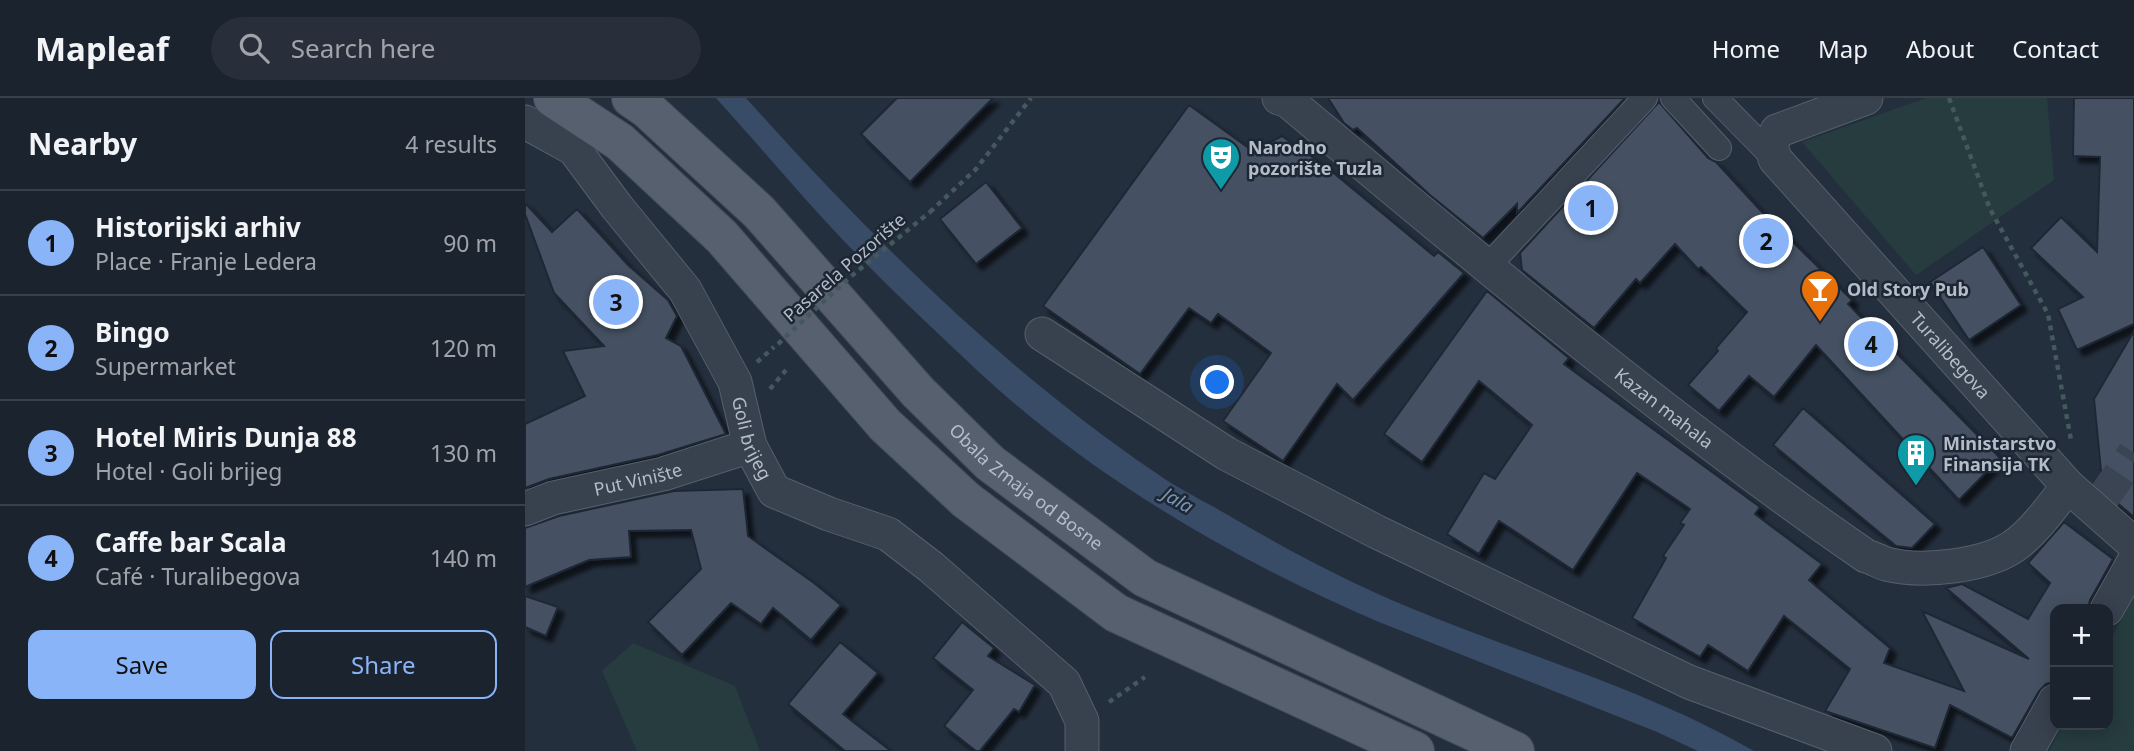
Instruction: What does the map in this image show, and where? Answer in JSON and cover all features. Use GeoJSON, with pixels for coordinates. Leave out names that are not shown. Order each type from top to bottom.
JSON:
{"type":"FeatureCollection","features":[{"type":"Feature","properties":{"kind":"main road"},"geometry":{"type":"LineString","coordinates":[[553,98],[619,142],[722,237],[885,425],[966,500],[1116,613],[1415,751]]}},
{"type":"Feature","properties":{"kind":"main road","name":"Obala Zmaja od Bosne"},"geometry":{"type":"LineString","coordinates":[[631,98],[647,108],[759,212],[918,392],[990,463],[1145,579],[1515,751]]}},
{"type":"Feature","properties":{"kind":"street"},"geometry":{"type":"LineString","coordinates":[[1487,267],[1645,98]]}},
{"type":"Feature","properties":{"kind":"street"},"geometry":{"type":"LineString","coordinates":[[1673,98],[1719,148]]}},
{"type":"Feature","properties":{"kind":"street"},"geometry":{"type":"LineString","coordinates":[[1715,98],[1775,159]]}},
{"type":"Feature","properties":{"kind":"street"},"geometry":{"type":"LineString","coordinates":[[1775,159],[1771,145],[1777,131],[1866,98]]}},
{"type":"Feature","properties":{"kind":"street","name":"Kazan mahala"},"geometry":{"type":"LineString","coordinates":[[1287,99],[1487,267],[1678,419],[1866,556],[1886,564],[1924,567],[1969,564],[1997,556],[2018,543],[2068,486]]}},
{"type":"Feature","properties":{"kind":"street","name":"Goli brijeg"},"geometry":{"type":"LineString","coordinates":[[525,122],[574,149],[685,290],[735,382],[750,446],[774,491],[829,514],[888,534],[931,567],[1064,683],[1082,736]]}},
{"type":"Feature","properties":{"kind":"street","name":"Turalibegova"},"geometry":{"type":"LineString","coordinates":[[1775,159],[2068,486],[2098,505],[2134,544]]}},
{"type":"Feature","properties":{"kind":"street"},"geometry":{"type":"LineString","coordinates":[[1042,334],[1227,454],[1377,532],[1689,682],[1875,751]]}},
{"type":"Feature","properties":{"kind":"street","name":"Put Vinište"},"geometry":{"type":"LineString","coordinates":[[525,509],[553,498],[663,474],[750,446]]}},
{"type":"Feature","properties":{"kind":"street"},"geometry":{"type":"LineString","coordinates":[[2110,604],[2134,561]]}},
{"type":"Feature","properties":{"kind":"street"},"geometry":{"type":"LineString","coordinates":[[2027,751],[2050,710]]}},
{"type":"Feature","properties":{"kind":"path","name":"Pasarela Pozorište"},"geometry":{"type":"LineString","coordinates":[[778,344],[849,278],[930,212],[977,169],[1031,98]]}},
{"type":"Feature","properties":{"kind":"path"},"geometry":{"type":"LineString","coordinates":[[1949,98],[1990,209],[2048,314],[2072,445]]}},
{"type":"Feature","properties":{"kind":"path"},"geometry":{"type":"LineString","coordinates":[[1082,736],[1145,677]]}},
{"type":"Feature","properties":{"kind":"green space"},"geometry":{"type":"Polygon","coordinates":[[[1926,98],[2047,98],[2054,180],[1916,275],[1802,142],[1926,98]]]}},
{"type":"Feature","properties":{"kind":"green space"},"geometry":{"type":"Polygon","coordinates":[[[2134,597],[2134,751],[2049,751],[2060,730],[2113,730],[2113,635],[2134,597]]]}},
{"type":"Feature","properties":{"kind":"green space"},"geometry":{"type":"Polygon","coordinates":[[[633,643],[735,686],[760,751],[637,751],[602,671],[633,643]]]}},
{"type":"Feature","properties":{"kind":"water","name":"Jala"},"geometry":{"type":"Polygon","coordinates":[[[716,98],[746,98],[841,200],[939,298],[1044,389],[1170,482],[1348,580],[1398,603],[1656,702],[1754,751],[1698,751],[1657,732],[1379,622],[1273,572],[1169,514],[1071,448],[1024,412],[980,373],[843,240],[716,98]]]}},
{"type":"Feature","properties":{"kind":"building"},"geometry":{"type":"Polygon","coordinates":[[[897,98],[993,98],[910,182],[861,134],[897,98]]]}},
{"type":"Feature","properties":{"kind":"building"},"geometry":{"type":"Polygon","coordinates":[[[1328,98],[1625,98],[1517,213],[1517,204],[1483,238],[1430,195],[1357,128],[1353,130],[1344,123],[1328,98]]]}},
{"type":"Feature","properties":{"kind":"building"},"geometry":{"type":"Polygon","coordinates":[[[2074,98],[2134,98],[2134,324],[2077,350],[2058,309],[2083,297],[2031,248],[2061,217],[2097,252],[2100,157],[2073,156],[2074,98]]]}},
{"type":"Feature","properties":{"kind":"building"},"geometry":{"type":"Polygon","coordinates":[[[1659,102],[1708,158],[1716,162],[1761,211],[1852,300],[1848,304],[2000,458],[1959,500],[1816,345],[1774,397],[1749,376],[1719,411],[1688,385],[1747,312],[1701,267],[1698,269],[1675,244],[1640,283],[1636,279],[1594,328],[1522,270],[1520,253],[1659,102]]]}},
{"type":"Feature","properties":{"kind":"building"},"geometry":{"type":"Polygon","coordinates":[[[1189,105],[1253,151],[1282,136],[1324,165],[1434,256],[1438,252],[1464,273],[1353,400],[1337,384],[1283,461],[1223,421],[1271,353],[1218,314],[1211,323],[1189,308],[1140,374],[1043,306],[1189,105]]]}},
{"type":"Feature","properties":{"kind":"building"},"geometry":{"type":"Polygon","coordinates":[[[986,182],[1022,228],[976,264],[940,219],[986,182]]]}},
{"type":"Feature","properties":{"kind":"building"},"geometry":{"type":"Polygon","coordinates":[[[525,203],[552,232],[577,209],[628,265],[668,300],[677,316],[666,338],[681,346],[726,434],[658,455],[549,479],[525,488],[525,424],[585,396],[563,351],[604,346],[554,293],[525,214],[525,203]]]}},
{"type":"Feature","properties":{"kind":"building"},"geometry":{"type":"Polygon","coordinates":[[[1983,247],[2021,305],[1969,340],[1930,282],[1983,247]]]}},
{"type":"Feature","properties":{"kind":"building"},"geometry":{"type":"Polygon","coordinates":[[[1487,291],[1569,358],[1564,364],[1760,507],[1755,514],[1822,564],[1809,580],[1890,648],[1884,663],[1964,691],[1922,611],[2029,659],[1946,588],[1962,584],[2028,619],[2050,583],[2028,563],[2064,522],[2113,559],[2089,604],[2050,604],[2050,683],[2039,691],[2012,738],[1950,705],[1935,748],[1825,711],[1850,669],[1784,616],[1748,671],[1708,645],[1700,657],[1632,618],[1666,558],[1663,556],[1684,525],[1680,523],[1690,509],[1637,473],[1573,570],[1499,521],[1479,554],[1447,534],[1484,473],[1495,479],[1532,425],[1479,381],[1422,462],[1384,434],[1487,291]]]}},
{"type":"Feature","properties":{"kind":"building"},"geometry":{"type":"Polygon","coordinates":[[[2134,331],[2134,517],[2103,491],[2094,399],[2134,331]]]}},
{"type":"Feature","properties":{"kind":"building"},"geometry":{"type":"Polygon","coordinates":[[[1803,408],[1935,524],[1912,548],[1896,546],[1773,445],[1803,408]]]}},
{"type":"Feature","properties":{"kind":"building"},"geometry":{"type":"Polygon","coordinates":[[[743,489],[748,536],[841,605],[811,640],[773,608],[761,624],[731,603],[682,655],[648,622],[701,569],[691,530],[629,531],[631,557],[589,560],[525,587],[525,528],[559,516],[674,491],[743,489]]]}},
{"type":"Feature","properties":{"kind":"building"},"geometry":{"type":"Polygon","coordinates":[[[525,596],[558,607],[546,636],[525,627],[525,596]]]}},
{"type":"Feature","properties":{"kind":"building"},"geometry":{"type":"Polygon","coordinates":[[[962,622],[994,648],[988,656],[1035,685],[1019,712],[1014,709],[980,751],[976,751],[944,726],[973,690],[933,658],[962,622]]]}},
{"type":"Feature","properties":{"kind":"building"},"geometry":{"type":"Polygon","coordinates":[[[840,642],[878,673],[843,714],[891,751],[845,751],[788,704],[840,642]]]}},
{"type":"Feature","properties":{"kind":"tunnel"},"geometry":{"type":"LineString","coordinates":[[2101,501],[2134,453]]}},
{"type":"Feature","properties":{"kind":"place","name":"Narodno pozorište Tuzla"},"geometry":{"type":"Point","coordinates":[1221,191]}},
{"type":"Feature","properties":{"kind":"place","name":"Historijski arhiv"},"geometry":{"type":"Point","coordinates":[1591,208]}},
{"type":"Feature","properties":{"kind":"place","name":"Bingo"},"geometry":{"type":"Point","coordinates":[1766,241]}},
{"type":"Feature","properties":{"kind":"place","name":"Hotel Miris Dunja 88"},"geometry":{"type":"Point","coordinates":[616,302]}},
{"type":"Feature","properties":{"kind":"place","name":"Old Story Pub"},"geometry":{"type":"Point","coordinates":[1820,323]}},
{"type":"Feature","properties":{"kind":"place","name":"Caffe bar Scala"},"geometry":{"type":"Point","coordinates":[1871,344]}},
{"type":"Feature","properties":{"kind":"place","name":"Ministarstvo Finansija TK"},"geometry":{"type":"Point","coordinates":[1916,487]}}]}
